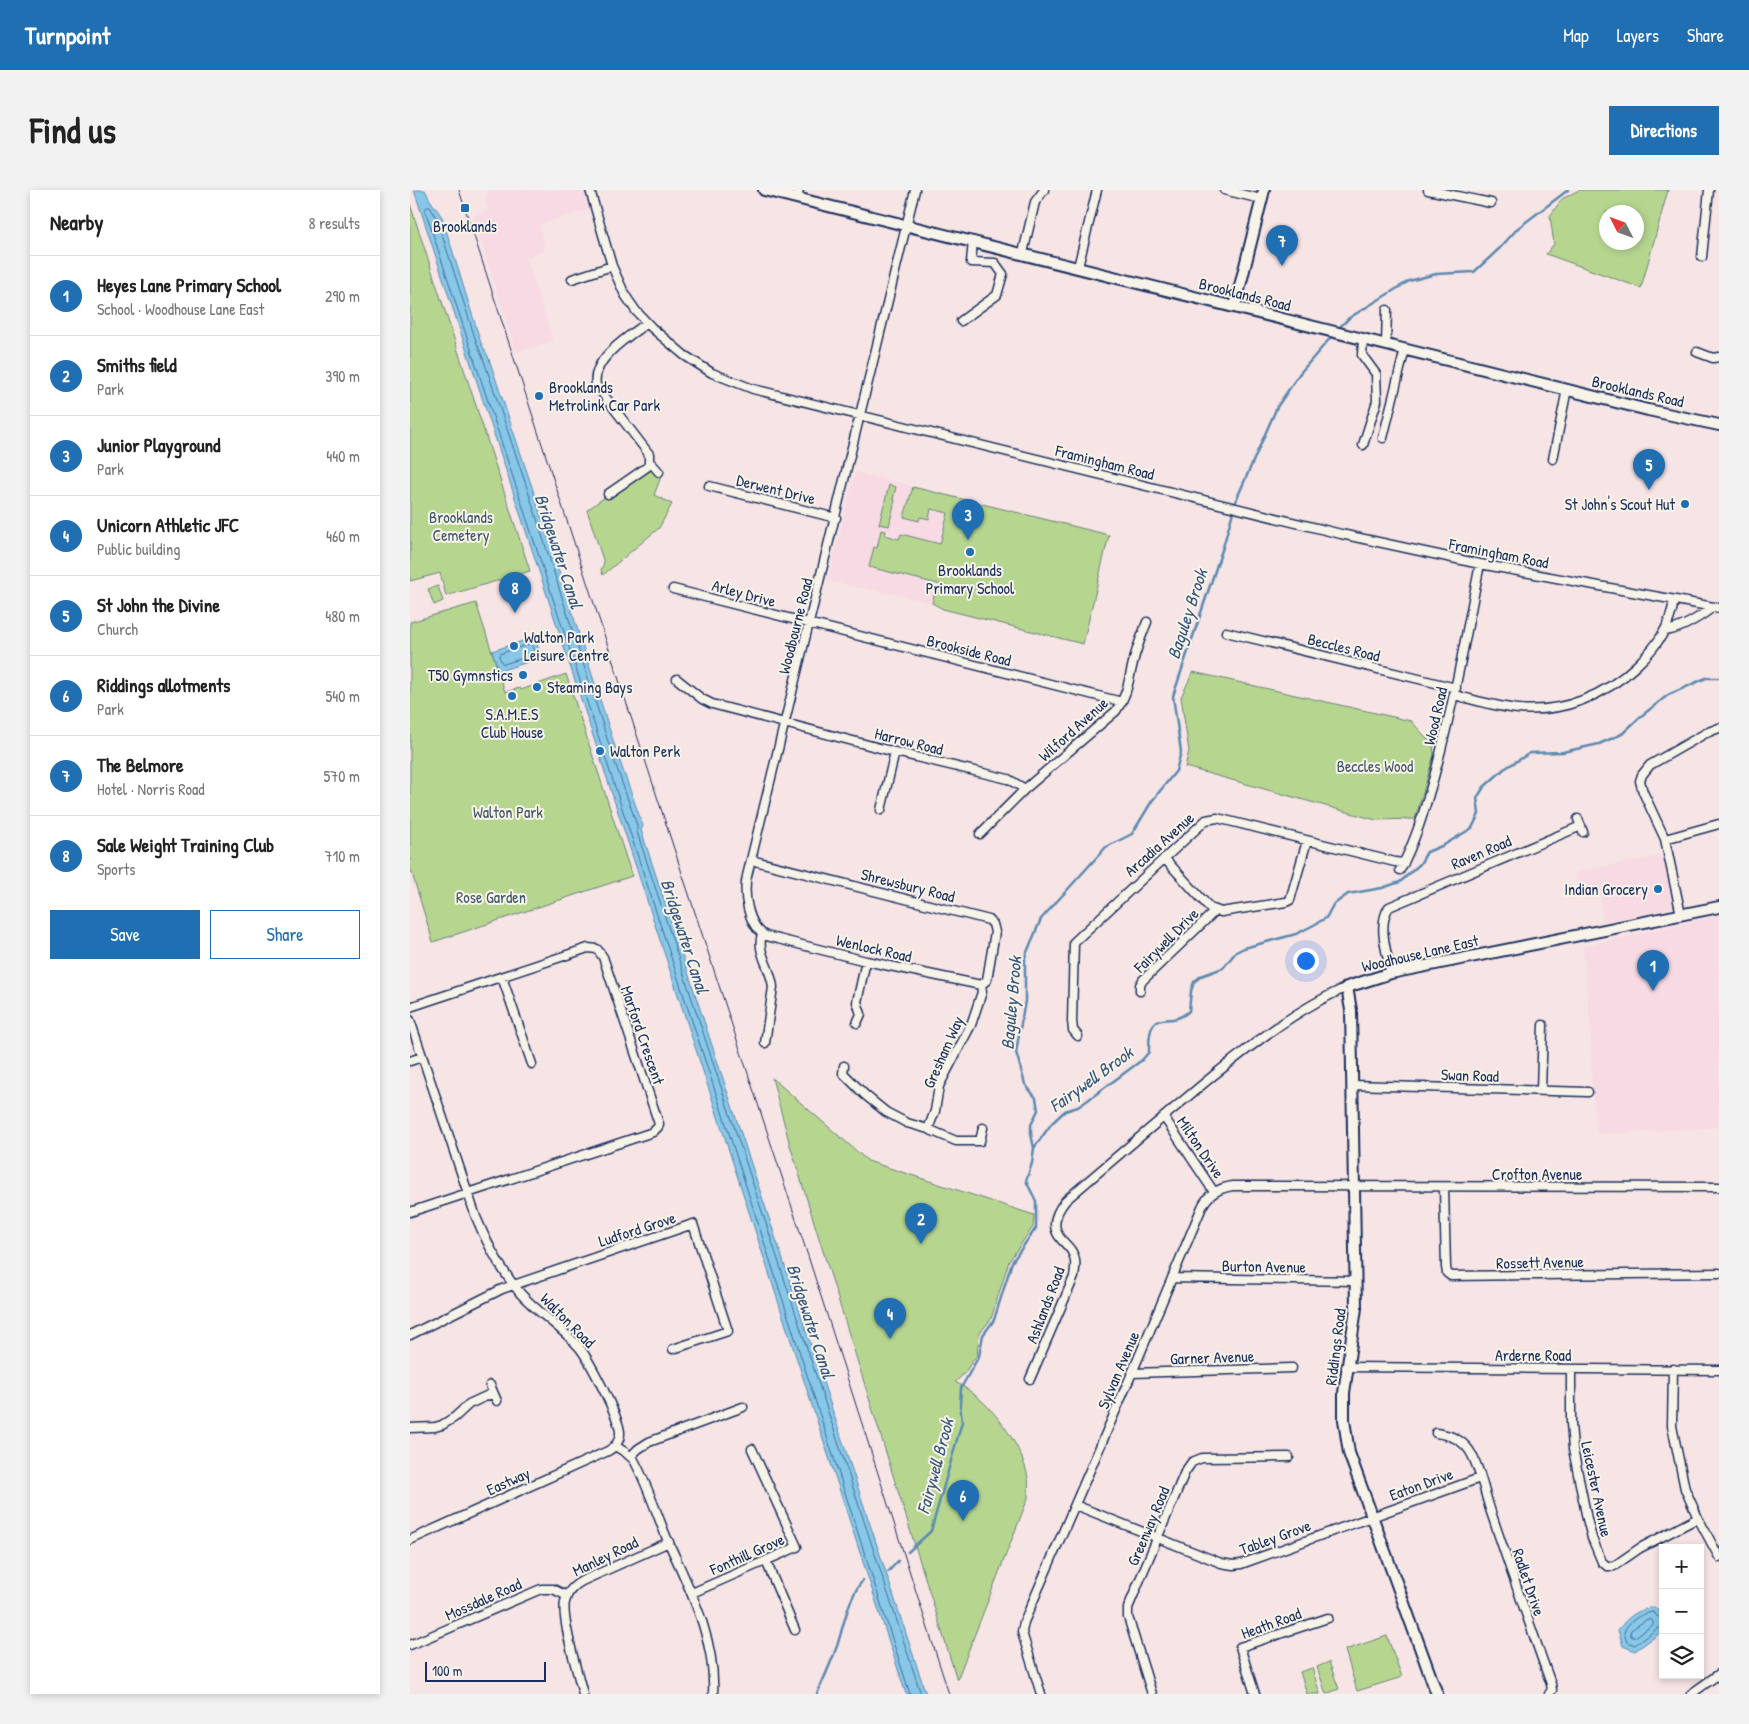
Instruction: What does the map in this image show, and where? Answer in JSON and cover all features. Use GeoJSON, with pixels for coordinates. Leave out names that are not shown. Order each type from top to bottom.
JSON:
{"type":"FeatureCollection","features":[{"type":"Feature","properties":{"kind":"street","name":"Framingham Road"},"geometry":{"type":"LineString","coordinates":[[590,190],[612,266],[628,301],[647,324],[684,355],[725,379],[753,389],[1341,534],[1480,564],[1716,608]]}},
{"type":"Feature","properties":{"kind":"street","name":"Brooklands Road"},"geometry":{"type":"LineString","coordinates":[[764,190],[798,194],[906,224],[1322,329],[1405,348],[1567,390],[1719,425]]}},
{"type":"Feature","properties":{"kind":"street","name":"Woodbourne Road"},"geometry":{"type":"LineString","coordinates":[[765,1043],[763,1031],[773,987],[761,952],[760,942],[762,934],[755,927],[745,896],[745,883],[836,518],[906,224],[916,190]]}},
{"type":"Feature","properties":{"kind":"street"},"geometry":{"type":"LineString","coordinates":[[1023,253],[1035,202],[1044,190]]}},
{"type":"Feature","properties":{"kind":"street"},"geometry":{"type":"LineString","coordinates":[[1078,267],[1097,190]]}},
{"type":"Feature","properties":{"kind":"street"},"geometry":{"type":"LineString","coordinates":[[1224,190],[1263,194],[1235,306]]}},
{"type":"Feature","properties":{"kind":"street"},"geometry":{"type":"LineString","coordinates":[[1428,190],[1491,203]]}},
{"type":"Feature","properties":{"kind":"street"},"geometry":{"type":"LineString","coordinates":[[1702,256],[1709,190]]}},
{"type":"Feature","properties":{"kind":"street"},"geometry":{"type":"LineString","coordinates":[[961,321],[997,295],[1003,274],[995,263],[971,262],[973,241]]}},
{"type":"Feature","properties":{"kind":"street"},"geometry":{"type":"LineString","coordinates":[[572,279],[612,266]]}},
{"type":"Feature","properties":{"kind":"street"},"geometry":{"type":"LineString","coordinates":[[1386,344],[1387,310]]}},
{"type":"Feature","properties":{"kind":"street"},"geometry":{"type":"LineString","coordinates":[[647,324],[612,350],[600,366],[595,383],[649,454],[650,464]]}},
{"type":"Feature","properties":{"kind":"street"},"geometry":{"type":"LineString","coordinates":[[1363,339],[1362,355],[1376,374],[1377,402],[1363,445]]}},
{"type":"Feature","properties":{"kind":"street"},"geometry":{"type":"LineString","coordinates":[[1383,438],[1405,348]]}},
{"type":"Feature","properties":{"kind":"street"},"geometry":{"type":"LineString","coordinates":[[1697,352],[1713,358],[1719,357]]}},
{"type":"Feature","properties":{"kind":"street"},"geometry":{"type":"LineString","coordinates":[[1553,459],[1567,390]]}},
{"type":"Feature","properties":{"kind":"street"},"geometry":{"type":"LineString","coordinates":[[650,464],[659,472]]}},
{"type":"Feature","properties":{"kind":"street"},"geometry":{"type":"LineString","coordinates":[[608,494],[650,464]]}},
{"type":"Feature","properties":{"kind":"street","name":"Derwent Drive"},"geometry":{"type":"LineString","coordinates":[[709,486],[836,518]]}},
{"type":"Feature","properties":{"kind":"street","name":"Wood Road"},"geometry":{"type":"LineString","coordinates":[[1402,866],[1415,840],[1455,692],[1480,564]]}},
{"type":"Feature","properties":{"kind":"street","name":"Arley Drive"},"geometry":{"type":"LineString","coordinates":[[673,589],[809,624]]}},
{"type":"Feature","properties":{"kind":"street","name":"Beccles Road"},"geometry":{"type":"LineString","coordinates":[[1226,632],[1519,709],[1551,708],[1578,702],[1604,692],[1618,683],[1654,648],[1665,631],[1672,615],[1674,600]]}},
{"type":"Feature","properties":{"kind":"street"},"geometry":{"type":"LineString","coordinates":[[1665,631],[1678,628],[1716,608]]}},
{"type":"Feature","properties":{"kind":"street","name":"Wilford Avenue"},"geometry":{"type":"LineString","coordinates":[[980,834],[1025,790],[1112,716],[1122,702],[1131,679],[1135,655],[1147,622]]}},
{"type":"Feature","properties":{"kind":"street","name":"Brookside Road"},"geometry":{"type":"LineString","coordinates":[[809,624],[1122,702]]}},
{"type":"Feature","properties":{"kind":"street","name":"Harrow Road"},"geometry":{"type":"LineString","coordinates":[[677,679],[704,701],[896,752],[1008,779],[1025,790]]}},
{"type":"Feature","properties":{"kind":"street"},"geometry":{"type":"LineString","coordinates":[[1681,915],[1666,839],[1640,781],[1650,765],[1706,733],[1719,728]]}},
{"type":"Feature","properties":{"kind":"street"},"geometry":{"type":"LineString","coordinates":[[881,810],[896,752]]}},
{"type":"Feature","properties":{"kind":"street","name":"Arcadia Avenue"},"geometry":{"type":"LineString","coordinates":[[1078,1036],[1073,1030],[1072,1021],[1074,942],[1206,820],[1213,818],[1395,862],[1402,866]]}},
{"type":"Feature","properties":{"kind":"street"},"geometry":{"type":"LineString","coordinates":[[1666,839],[1719,824]]}},
{"type":"Feature","properties":{"kind":"street","name":"Raven Road"},"geometry":{"type":"LineString","coordinates":[[1391,973],[1384,936],[1384,925],[1386,911],[1392,904],[1580,825]]}},
{"type":"Feature","properties":{"kind":"street"},"geometry":{"type":"LineString","coordinates":[[1164,858],[1214,911],[1221,912],[1288,901],[1293,895],[1307,841]]}},
{"type":"Feature","properties":{"kind":"street","name":"Shrewsbury Road"},"geometry":{"type":"LineString","coordinates":[[751,860],[989,920],[996,932],[987,980],[981,985]]}},
{"type":"Feature","properties":{"kind":"street","name":"Woodhouse Lane East"},"geometry":{"type":"LineString","coordinates":[[1056,1216],[1059,1208],[1066,1200],[1164,1117],[1281,1024],[1319,1000],[1347,987],[1391,973],[1719,907]]}},
{"type":"Feature","properties":{"kind":"street","name":"Fairywell Drive"},"geometry":{"type":"LineString","coordinates":[[1140,991],[1140,985],[1143,980],[1214,911]]}},
{"type":"Feature","properties":{"kind":"street","name":"Wenlock Road"},"geometry":{"type":"LineString","coordinates":[[762,934],[866,961],[981,985]]}},
{"type":"Feature","properties":{"kind":"street","name":"Marford Crescent"},"geometry":{"type":"LineString","coordinates":[[410,1007],[588,948],[597,948],[602,957],[659,1124],[654,1132],[468,1193]]}},
{"type":"Feature","properties":{"kind":"street"},"geometry":{"type":"LineString","coordinates":[[857,1023],[861,1014],[857,1002],[866,961]]}},
{"type":"Feature","properties":{"kind":"street"},"geometry":{"type":"LineString","coordinates":[[502,977],[532,1064]]}},
{"type":"Feature","properties":{"kind":"street","name":"Gresham Way"},"geometry":{"type":"LineString","coordinates":[[928,1129],[935,1111],[939,1086],[971,1025],[982,992],[981,985]]}},
{"type":"Feature","properties":{"kind":"street","name":"Riddings Road"},"geometry":{"type":"LineString","coordinates":[[1347,987],[1351,1010],[1356,1308],[1346,1367],[1344,1408],[1346,1443],[1436,1694]]}},
{"type":"Feature","properties":{"kind":"street"},"geometry":{"type":"LineString","coordinates":[[861,1014],[870,1015]]}},
{"type":"Feature","properties":{"kind":"street","name":"Walton Road"},"geometry":{"type":"LineString","coordinates":[[410,1020],[468,1193],[489,1246],[514,1285],[528,1301],[566,1333],[588,1359],[620,1428],[620,1437],[615,1446]]}},
{"type":"Feature","properties":{"kind":"street"},"geometry":{"type":"LineString","coordinates":[[1541,1091],[1543,1025]]}},
{"type":"Feature","properties":{"kind":"street"},"geometry":{"type":"LineString","coordinates":[[410,1061],[422,1057]]}},
{"type":"Feature","properties":{"kind":"street"},"geometry":{"type":"LineString","coordinates":[[841,1070],[865,1095],[886,1112],[907,1123],[928,1129],[956,1142],[981,1145],[983,1128]]}},
{"type":"Feature","properties":{"kind":"street","name":"Swan Road"},"geometry":{"type":"LineString","coordinates":[[1352,1085],[1588,1092]]}},
{"type":"Feature","properties":{"kind":"street","name":"Milton Drive"},"geometry":{"type":"LineString","coordinates":[[1164,1117],[1214,1192]]}},
{"type":"Feature","properties":{"kind":"street"},"geometry":{"type":"LineString","coordinates":[[1214,1192],[1233,1186],[1355,1187]]}},
{"type":"Feature","properties":{"kind":"street","name":"Crofton Avenue"},"geometry":{"type":"LineString","coordinates":[[1355,1187],[1719,1187]]}},
{"type":"Feature","properties":{"kind":"street","name":"Rossett Avenue"},"geometry":{"type":"LineString","coordinates":[[1444,1188],[1446,1267],[1447,1273],[1451,1276],[1719,1273]]}},
{"type":"Feature","properties":{"kind":"street","name":"Sylvan Avenue"},"geometry":{"type":"LineString","coordinates":[[1041,1694],[1024,1639],[1023,1627],[1202,1207],[1214,1192]]}},
{"type":"Feature","properties":{"kind":"street"},"geometry":{"type":"LineString","coordinates":[[410,1212],[468,1193]]}},
{"type":"Feature","properties":{"kind":"street","name":"Ashlands Road"},"geometry":{"type":"LineString","coordinates":[[1030,1379],[1074,1277],[1076,1260],[1073,1252],[1059,1237],[1054,1223],[1056,1216]]}},
{"type":"Feature","properties":{"kind":"street","name":"Ludford Grove"},"geometry":{"type":"LineString","coordinates":[[514,1285],[693,1224],[728,1331],[673,1348]]}},
{"type":"Feature","properties":{"kind":"street","name":"Burton Avenue"},"geometry":{"type":"LineString","coordinates":[[1172,1278],[1356,1280]]}},
{"type":"Feature","properties":{"kind":"street"},"geometry":{"type":"LineString","coordinates":[[410,1334],[514,1285]]}},
{"type":"Feature","properties":{"kind":"street","name":"Arderne Road"},"geometry":{"type":"LineString","coordinates":[[1346,1367],[1719,1370]]}},
{"type":"Feature","properties":{"kind":"street","name":"Garner Avenue"},"geometry":{"type":"LineString","coordinates":[[1132,1373],[1292,1368]]}},
{"type":"Feature","properties":{"kind":"street","name":"Leicester Avenue"},"geometry":{"type":"LineString","coordinates":[[1571,1369],[1573,1450],[1587,1519],[1592,1538],[1602,1562],[1607,1566],[1614,1566],[1640,1548],[1698,1518]]}},
{"type":"Feature","properties":{"kind":"street"},"geometry":{"type":"LineString","coordinates":[[1673,1370],[1672,1426],[1685,1489],[1719,1557]]}},
{"type":"Feature","properties":{"kind":"street"},"geometry":{"type":"LineString","coordinates":[[490,1385],[497,1401]]}},
{"type":"Feature","properties":{"kind":"street"},"geometry":{"type":"LineString","coordinates":[[410,1428],[442,1425],[455,1417],[469,1404],[493,1393]]}},
{"type":"Feature","properties":{"kind":"street"},"geometry":{"type":"LineString","coordinates":[[631,1456],[649,1442],[743,1407]]}},
{"type":"Feature","properties":{"kind":"street","name":"Radlet Drive"},"geometry":{"type":"LineString","coordinates":[[1436,1433],[1450,1435],[1464,1445],[1473,1459],[1551,1684],[1552,1690],[1549,1694]]}},
{"type":"Feature","properties":{"kind":"street"},"geometry":{"type":"LineString","coordinates":[[615,1446],[631,1456],[636,1464],[668,1542],[692,1593],[701,1618],[711,1659],[713,1694]]}},
{"type":"Feature","properties":{"kind":"street","name":"Eastway"},"geometry":{"type":"LineString","coordinates":[[410,1540],[608,1451],[615,1446]]}},
{"type":"Feature","properties":{"kind":"street","name":"Fonthill Grove"},"geometry":{"type":"LineString","coordinates":[[692,1593],[796,1547],[752,1449]]}},
{"type":"Feature","properties":{"kind":"street","name":"Greenway Road"},"geometry":{"type":"LineString","coordinates":[[1152,1694],[1128,1612],[1185,1472],[1192,1462],[1197,1459],[1289,1456]]}},
{"type":"Feature","properties":{"kind":"street","name":"Eaton Drive"},"geometry":{"type":"LineString","coordinates":[[1372,1517],[1480,1478]]}},
{"type":"Feature","properties":{"kind":"street","name":"Tabley Grove"},"geometry":{"type":"LineString","coordinates":[[1075,1505],[1221,1563],[1237,1565],[1372,1517]]}},
{"type":"Feature","properties":{"kind":"street","name":"Manley Road"},"geometry":{"type":"LineString","coordinates":[[582,1694],[565,1615],[567,1596],[575,1585],[582,1581],[668,1542]]}},
{"type":"Feature","properties":{"kind":"street"},"geometry":{"type":"LineString","coordinates":[[766,1561],[795,1630]]}},
{"type":"Feature","properties":{"kind":"street","name":"Mossdale Road"},"geometry":{"type":"LineString","coordinates":[[410,1645],[541,1588],[553,1589],[567,1596]]}},
{"type":"Feature","properties":{"kind":"street","name":"Heath Road"},"geometry":{"type":"LineString","coordinates":[[1255,1694],[1240,1647],[1328,1618]]}},
{"type":"Feature","properties":{"kind":"street"},"geometry":{"type":"LineString","coordinates":[[1691,1694],[1719,1674]]}},
{"type":"Feature","properties":{"kind":"shaded area"},"geometry":{"type":"Polygon","coordinates":[[[489,190],[588,190],[593,208],[539,225],[545,247],[542,252],[526,258],[553,341],[516,352],[473,216],[488,211],[485,200],[489,190]]]}},
{"type":"Feature","properties":{"kind":"shaded area","name":"Brooklands Primary School"},"geometry":{"type":"Polygon","coordinates":[[[855,472],[1109,535],[1083,644],[943,609],[932,603],[828,581],[855,472]]]}},
{"type":"Feature","properties":{"kind":"shaded area"},"geometry":{"type":"Polygon","coordinates":[[[1664,855],[1675,908],[1603,922],[1599,886],[1579,887],[1576,872],[1664,855]]]}},
{"type":"Feature","properties":{"kind":"shaded area"},"geometry":{"type":"Polygon","coordinates":[[[1719,915],[1719,1127],[1597,1134],[1592,1089],[1591,1035],[1583,947],[1719,915]]]}},
{"type":"Feature","properties":{"kind":"green space"},"geometry":{"type":"Polygon","coordinates":[[[1579,190],[1668,190],[1641,288],[1546,254],[1554,244],[1550,216],[1562,199],[1579,190]]]}},
{"type":"Feature","properties":{"kind":"green space","name":"Brooklands Cemetery"},"geometry":{"type":"Polygon","coordinates":[[[410,204],[530,571],[446,596],[440,573],[410,581],[410,204]]]}},
{"type":"Feature","properties":{"kind":"green space"},"geometry":{"type":"Polygon","coordinates":[[[650,465],[662,474],[654,495],[672,504],[659,528],[603,575],[601,570],[604,563],[587,510],[650,465]]]}},
{"type":"Feature","properties":{"kind":"green space"},"geometry":{"type":"Polygon","coordinates":[[[889,485],[896,487],[889,526],[879,524],[889,485]]]}},
{"type":"Feature","properties":{"kind":"green space","name":"Brooklands Primary School"},"geometry":{"type":"Polygon","coordinates":[[[913,487],[1109,535],[1083,644],[943,609],[932,603],[935,592],[940,593],[942,585],[869,567],[874,547],[877,548],[881,530],[886,531],[885,535],[899,539],[901,534],[940,544],[948,513],[931,509],[929,519],[920,517],[919,521],[904,517],[913,487]]]}},
{"type":"Feature","properties":{"kind":"green space"},"geometry":{"type":"Polygon","coordinates":[[[438,586],[443,601],[434,605],[428,589],[438,586]]]}},
{"type":"Feature","properties":{"kind":"green space","name":"Walton Park"},"geometry":{"type":"Polygon","coordinates":[[[476,603],[505,692],[520,688],[521,690],[566,674],[632,876],[433,942],[410,867],[410,622],[476,603]]]}},
{"type":"Feature","properties":{"kind":"green space","name":"Beccles Wood"},"geometry":{"type":"Polygon","coordinates":[[[1193,672],[1411,721],[1433,745],[1434,755],[1415,819],[1376,820],[1185,767],[1189,751],[1181,697],[1193,672]]]}},
{"type":"Feature","properties":{"kind":"green space"},"geometry":{"type":"Polygon","coordinates":[[[772,1078],[868,1161],[1034,1215],[1033,1227],[1009,1261],[991,1319],[979,1334],[977,1355],[963,1375],[955,1382],[979,1398],[1001,1422],[1019,1450],[1028,1478],[1028,1498],[957,1680],[790,1145],[772,1078]]]}},
{"type":"Feature","properties":{"kind":"green space"},"geometry":{"type":"Polygon","coordinates":[[[1387,1636],[1402,1677],[1357,1691],[1345,1650],[1387,1636]]]}},
{"type":"Feature","properties":{"kind":"green space"},"geometry":{"type":"Polygon","coordinates":[[[1329,1662],[1339,1689],[1326,1694],[1317,1667],[1329,1662]]]}},
{"type":"Feature","properties":{"kind":"green space"},"geometry":{"type":"Polygon","coordinates":[[[1312,1668],[1320,1694],[1307,1694],[1300,1672],[1312,1668]]]}},
{"type":"Feature","properties":{"kind":"water"},"geometry":{"type":"Polygon","coordinates":[[[414,190],[425,190],[442,217],[481,343],[488,356],[533,490],[618,756],[643,826],[641,830],[926,1694],[906,1694],[414,190]]]}},
{"type":"Feature","properties":{"kind":"water"},"geometry":{"type":"Polygon","coordinates":[[[535,637],[541,658],[499,671],[492,651],[535,637]]]}},
{"type":"Feature","properties":{"kind":"water"},"geometry":{"type":"Polygon","coordinates":[[[1655,1607],[1659,1611],[1659,1634],[1635,1651],[1623,1646],[1618,1630],[1630,1617],[1644,1609],[1655,1607]]]}},
{"type":"Feature","properties":{"kind":"waterway","name":"Baguley Brook"},"geometry":{"type":"LineString","coordinates":[[1337,330],[1349,318],[1409,281],[1436,274],[1474,272],[1518,228],[1568,190]]}},
{"type":"Feature","properties":{"kind":"waterway","name":"Baguley Brook"},"geometry":{"type":"LineString","coordinates":[[1034,1148],[1031,1125],[1038,1110],[1036,1098],[1025,1084],[1016,1052],[1025,1001],[1025,957],[1041,919],[1106,847],[1132,834],[1152,801],[1176,771],[1181,752],[1173,696],[1223,547],[1237,498],[1277,407],[1300,373],[1332,336]]}},
{"type":"Feature","properties":{"kind":"waterway","name":"Fairywell Brook"},"geometry":{"type":"LineString","coordinates":[[908,1552],[931,1531],[962,1422],[961,1388],[979,1356],[983,1335],[994,1320],[1012,1262],[1036,1228],[1036,1201],[1026,1181],[1032,1163],[1034,1148],[1052,1123],[1065,1111],[1078,1107],[1142,1060],[1149,1052],[1152,1027],[1156,1022],[1174,1019],[1189,1011],[1194,982],[1201,976],[1223,968],[1236,952],[1244,948],[1296,934],[1312,926],[1326,918],[1333,905],[1348,894],[1382,888],[1400,882],[1420,864],[1427,852],[1444,845],[1472,828],[1479,814],[1477,798],[1484,787],[1504,769],[1530,753],[1563,752],[1599,744],[1622,734],[1668,695],[1706,678],[1719,678]]}},
{"type":"Feature","properties":{"kind":"waterway","name":"Fairywell Brook"},"geometry":{"type":"LineString","coordinates":[[888,1572],[898,1561]]}},
{"type":"Feature","properties":{"kind":"waterway"},"geometry":{"type":"LineString","coordinates":[[817,1694],[837,1646],[850,1603],[863,1580]]}},
{"type":"Feature","properties":{"kind":"tram line"},"geometry":{"type":"LineString","coordinates":[[459,190],[809,1259],[949,1694]]}},
{"type":"Feature","properties":{"kind":"place","name":"Brooklands"},"geometry":{"type":"Point","coordinates":[465,208]}},
{"type":"Feature","properties":{"kind":"place","name":"The Belmore"},"geometry":{"type":"Point","coordinates":[1282,266]}},
{"type":"Feature","properties":{"kind":"place","name":"Brooklands Metrolink Car Park"},"geometry":{"type":"Point","coordinates":[539,396]}},
{"type":"Feature","properties":{"kind":"place","name":"St John the Divine"},"geometry":{"type":"Point","coordinates":[1649,490]}},
{"type":"Feature","properties":{"kind":"place","name":"St John's Scout Hut"},"geometry":{"type":"Point","coordinates":[1685,504]}},
{"type":"Feature","properties":{"kind":"place","name":"Junior Playground"},"geometry":{"type":"Point","coordinates":[968,540]}},
{"type":"Feature","properties":{"kind":"place","name":"Brooklands Primary School"},"geometry":{"type":"Point","coordinates":[970,552]}},
{"type":"Feature","properties":{"kind":"place","name":"Sale Weight Training Club"},"geometry":{"type":"Point","coordinates":[515,613]}},
{"type":"Feature","properties":{"kind":"place","name":"Walton Park Leisure Centre"},"geometry":{"type":"Point","coordinates":[514,646]}},
{"type":"Feature","properties":{"kind":"place","name":"T50 Gymnstics"},"geometry":{"type":"Point","coordinates":[523,675]}},
{"type":"Feature","properties":{"kind":"place","name":"Steaming Bays"},"geometry":{"type":"Point","coordinates":[537,687]}},
{"type":"Feature","properties":{"kind":"place","name":"S.A.M.E.S Club House"},"geometry":{"type":"Point","coordinates":[512,696]}},
{"type":"Feature","properties":{"kind":"place","name":"Walton Perk"},"geometry":{"type":"Point","coordinates":[600,751]}},
{"type":"Feature","properties":{"kind":"place","name":"Indian Grocery"},"geometry":{"type":"Point","coordinates":[1658,889]}},
{"type":"Feature","properties":{"kind":"place","name":"Heyes Lane Primary School"},"geometry":{"type":"Point","coordinates":[1653,991]}},
{"type":"Feature","properties":{"kind":"place","name":"Smiths field"},"geometry":{"type":"Point","coordinates":[921,1244]}},
{"type":"Feature","properties":{"kind":"place","name":"Unicorn Athletic JFC"},"geometry":{"type":"Point","coordinates":[890,1339]}},
{"type":"Feature","properties":{"kind":"place","name":"Riddings allotments"},"geometry":{"type":"Point","coordinates":[963,1521]}},
{"type":"Feature","properties":{"kind":"water label","name":"Bridgewater Canal"},"geometry":{"type":"Point","coordinates":[559,551]}},
{"type":"Feature","properties":{"kind":"water label","name":"Bridgewater Canal"},"geometry":{"type":"Point","coordinates":[685,936]}},
{"type":"Feature","properties":{"kind":"water label","name":"Bridgewater Canal"},"geometry":{"type":"Point","coordinates":[811,1321]}},
{"type":"Feature","properties":{"kind":"park label","name":"Rose Garden"},"geometry":{"type":"Point","coordinates":[491,897]}}]}
